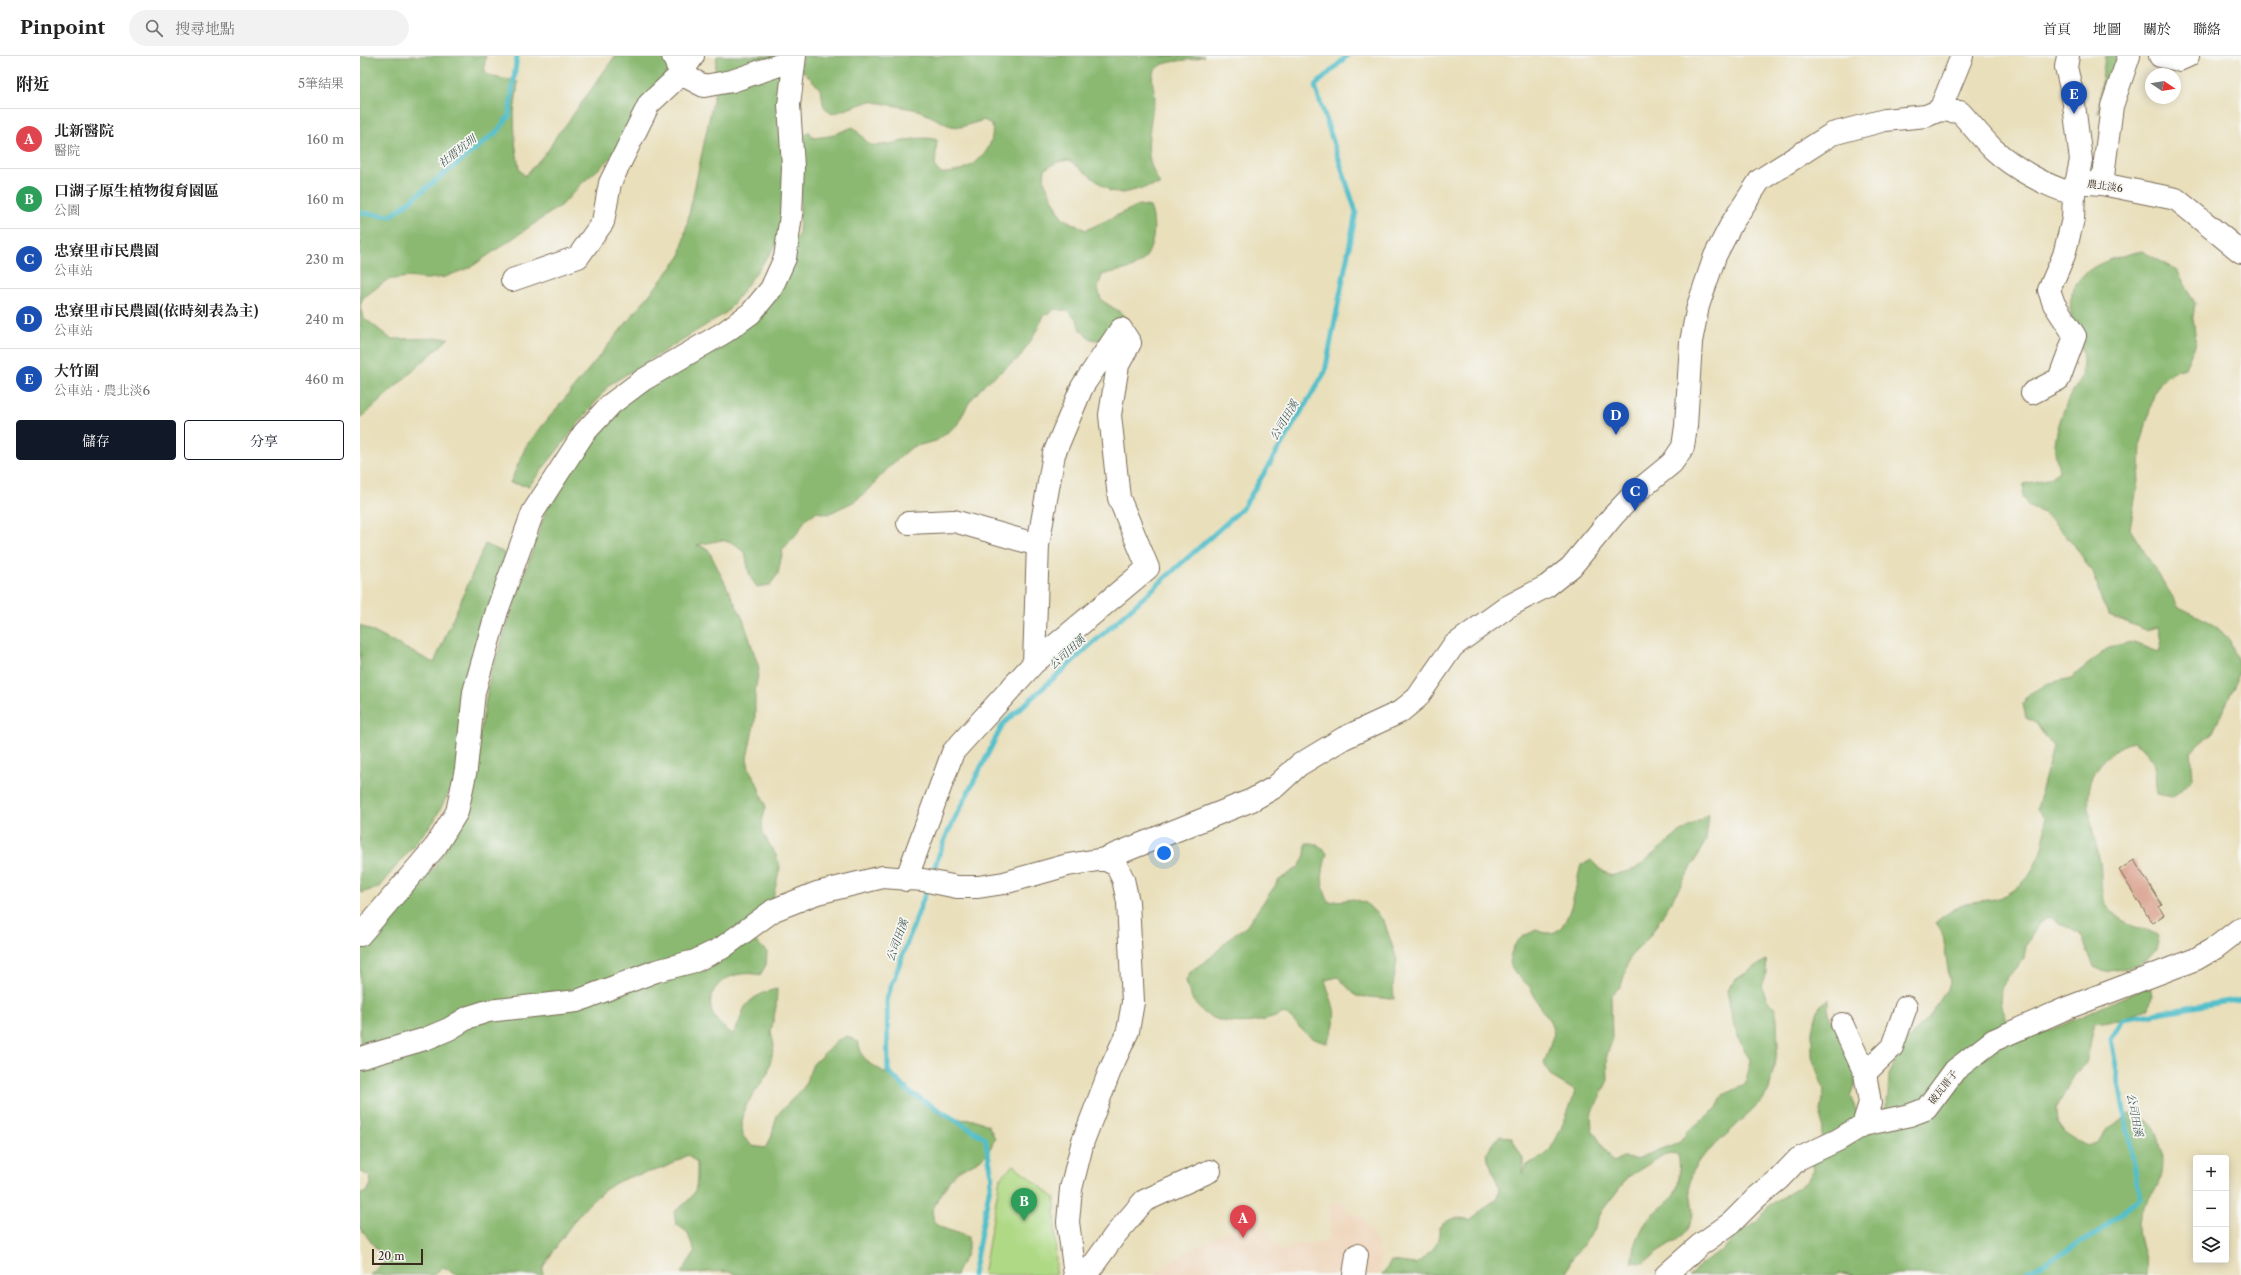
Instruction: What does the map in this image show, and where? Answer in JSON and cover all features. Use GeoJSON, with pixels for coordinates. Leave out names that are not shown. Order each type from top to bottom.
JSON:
{"type":"FeatureCollection","features":[{"type":"Feature","properties":{"kind":"street"},"geometry":{"type":"LineString","coordinates":[[1940,110],[1962,56]]}},
{"type":"Feature","properties":{"kind":"street","name":"農北淡6"},"geometry":{"type":"LineString","coordinates":[[2068,56],[2066,67],[2073,97],[2081,160],[2075,188],[2102,184],[2176,199],[2241,252]]}},
{"type":"Feature","properties":{"kind":"street"},"geometry":{"type":"LineString","coordinates":[[2102,184],[2112,106],[2129,56]]}},
{"type":"Feature","properties":{"kind":"street"},"geometry":{"type":"LineString","coordinates":[[2160,56],[2179,60],[2188,56]]}},
{"type":"Feature","properties":{"kind":"street"},"geometry":{"type":"LineString","coordinates":[[360,934],[436,846],[457,812],[466,769],[474,692],[497,611],[533,512],[584,433],[610,404],[643,380],[725,332],[751,313],[771,289],[785,258],[791,215],[793,167],[789,105],[795,58],[732,81],[704,86],[682,62],[649,104],[610,183],[603,222],[578,256],[512,280]]}},
{"type":"Feature","properties":{"kind":"street"},"geometry":{"type":"LineString","coordinates":[[360,1058],[425,1039],[449,1029],[469,1017],[488,1011],[577,1001],[656,971],[695,961],[722,948],[774,910],[817,893],[883,877],[957,886],[978,887],[1004,883],[1068,865],[1104,859],[1252,800],[1275,787],[1299,764],[1344,738],[1400,712],[1417,698],[1453,646],[1507,608],[1547,586],[1571,567],[1613,516],[1633,495],[1672,463],[1682,447],[1686,426],[1691,342],[1698,306],[1715,256],[1732,223],[1760,180],[1832,134],[1885,120],[1926,116],[1940,110],[1960,112],[1994,149],[2011,161],[2059,189],[2075,188],[2073,219],[2064,255],[2050,290],[2054,304],[2075,336],[2059,379],[2032,393]]}},
{"type":"Feature","properties":{"kind":"street"},"geometry":{"type":"LineString","coordinates":[[914,880],[952,752],[1034,663],[1148,568],[1119,498],[1110,415],[1118,365],[1130,343],[1121,328],[1082,387],[1054,454],[1038,545],[1034,663]]}},
{"type":"Feature","properties":{"kind":"street"},"geometry":{"type":"LineString","coordinates":[[908,523],[954,521],[1038,545]]}},
{"type":"Feature","properties":{"kind":"street"},"geometry":{"type":"LineString","coordinates":[[1074,1275],[1068,1222],[1070,1190],[1083,1141],[1111,1068],[1128,1031],[1133,1002],[1127,896],[1123,879],[1116,865],[1104,859]]}},
{"type":"Feature","properties":{"kind":"street","name":"破瓦厝子"},"geometry":{"type":"LineString","coordinates":[[1666,1275],[1700,1245],[1731,1223],[1757,1197],[1779,1180],[1798,1159],[1838,1140],[1864,1125],[1910,1115],[1926,1109],[1955,1070],[1994,1040],[2074,1005],[2196,959],[2215,948],[2241,928]]}},
{"type":"Feature","properties":{"kind":"street"},"geometry":{"type":"LineString","coordinates":[[1865,1073],[1892,1047],[1906,1007]]}},
{"type":"Feature","properties":{"kind":"street"},"geometry":{"type":"LineString","coordinates":[[1842,1024],[1865,1073],[1870,1103],[1864,1125]]}},
{"type":"Feature","properties":{"kind":"street"},"geometry":{"type":"LineString","coordinates":[[1086,1275],[1115,1235],[1144,1202],[1210,1171]]}},
{"type":"Feature","properties":{"kind":"shaded area"},"geometry":{"type":"Polygon","coordinates":[[[1343,1202],[1347,1213],[1362,1216],[1381,1252],[1380,1275],[1152,1275],[1188,1251],[1240,1225],[1260,1223],[1282,1253],[1295,1245],[1324,1242],[1330,1234],[1330,1203],[1343,1202]]]}},
{"type":"Feature","properties":{"kind":"green space"},"geometry":{"type":"Polygon","coordinates":[[[360,56],[486,56],[484,66],[486,74],[518,82],[514,113],[515,141],[519,169],[525,176],[549,149],[558,133],[565,126],[615,56],[678,56],[610,159],[581,184],[563,204],[471,267],[445,277],[427,279],[407,277],[387,280],[363,298],[360,307],[360,56]]]}},
{"type":"Feature","properties":{"kind":"green space"},"geometry":{"type":"Polygon","coordinates":[[[717,56],[788,56],[793,131],[777,244],[727,312],[609,385],[529,486],[510,483],[526,446],[680,257],[715,91],[709,77],[715,70],[717,56]]]}},
{"type":"Feature","properties":{"kind":"green space"},"geometry":{"type":"Polygon","coordinates":[[[803,56],[1204,56],[1164,64],[1159,66],[1153,73],[1152,80],[1155,101],[1152,111],[1148,149],[1151,166],[1160,184],[1123,193],[1110,191],[1069,160],[1057,162],[1045,169],[1044,181],[1062,218],[1086,230],[1139,205],[1150,207],[1154,230],[1148,254],[1143,260],[1133,267],[1102,275],[1098,288],[1101,300],[1120,312],[1129,323],[1103,341],[1091,339],[1080,330],[1077,320],[1068,311],[1055,309],[1044,316],[1032,339],[1019,358],[987,382],[970,401],[957,425],[936,441],[912,447],[892,464],[863,495],[853,502],[828,514],[816,512],[805,520],[799,531],[783,549],[778,574],[770,585],[757,587],[750,577],[745,553],[734,544],[722,540],[697,545],[708,549],[743,619],[759,668],[755,692],[755,720],[747,758],[749,769],[756,781],[766,807],[762,821],[763,834],[776,855],[780,867],[772,903],[750,936],[767,952],[766,965],[760,975],[744,974],[731,976],[721,983],[714,991],[711,1002],[712,1013],[720,1024],[733,1034],[747,1004],[761,994],[777,989],[776,1007],[771,1031],[774,1046],[768,1073],[745,1107],[742,1123],[743,1136],[752,1146],[765,1148],[771,1138],[777,1115],[804,1087],[813,1064],[837,1041],[847,1036],[858,1042],[862,1055],[870,1064],[902,1082],[911,1092],[941,1115],[951,1119],[976,1120],[988,1125],[995,1138],[989,1151],[980,1160],[957,1172],[949,1181],[932,1210],[934,1223],[942,1228],[968,1237],[968,1250],[956,1275],[734,1275],[734,1273],[727,1272],[681,1273],[695,1252],[687,1232],[676,1224],[674,1212],[688,1201],[696,1187],[697,1163],[688,1155],[663,1168],[619,1181],[592,1201],[574,1221],[543,1267],[543,1275],[458,1275],[443,1267],[433,1275],[370,1275],[385,1261],[360,1227],[360,1193],[367,1192],[371,1184],[370,1176],[360,1172],[360,931],[372,917],[433,870],[470,807],[472,779],[490,676],[546,510],[606,413],[657,379],[675,377],[675,369],[736,324],[799,234],[803,137],[809,131],[813,138],[830,136],[853,127],[870,145],[887,144],[920,138],[937,140],[935,167],[940,173],[950,173],[960,170],[978,161],[990,145],[992,125],[984,120],[961,127],[950,126],[918,110],[870,101],[832,114],[823,104],[822,95],[819,88],[801,69],[803,56]]]}},
{"type":"Feature","properties":{"kind":"green space"},"geometry":{"type":"Polygon","coordinates":[[[2105,56],[2119,56],[2098,114],[2105,56]]]}},
{"type":"Feature","properties":{"kind":"green space"},"geometry":{"type":"Polygon","coordinates":[[[2142,251],[2177,270],[2195,303],[2193,317],[2196,343],[2185,368],[2172,372],[2162,380],[2155,391],[2141,443],[2140,469],[2130,529],[2179,607],[2212,623],[2222,632],[2230,641],[2240,666],[2237,680],[2213,732],[2191,751],[2193,778],[2183,789],[2172,797],[2157,794],[2154,765],[2148,754],[2133,742],[2121,746],[2108,756],[2096,770],[2091,782],[2089,808],[2100,862],[2102,895],[2106,904],[2118,917],[2159,936],[2156,950],[2147,960],[2136,966],[2105,972],[2094,967],[2081,935],[2049,917],[2039,923],[2026,946],[2024,958],[2007,978],[2001,989],[2000,1002],[2009,1026],[2043,1032],[2054,1029],[2150,985],[2152,996],[2149,1008],[2123,1018],[2095,1023],[2086,1063],[2075,1074],[2056,1109],[2057,1121],[2066,1133],[2076,1142],[2089,1146],[2099,1140],[2108,1128],[2129,1114],[2146,1120],[2155,1129],[2160,1142],[2162,1158],[2160,1178],[2155,1190],[2141,1211],[2138,1224],[2139,1237],[2148,1268],[2148,1275],[1852,1275],[1840,1272],[1836,1275],[1689,1275],[1700,1265],[1720,1252],[1738,1234],[1756,1223],[1768,1206],[1798,1188],[1808,1179],[1814,1169],[1811,1159],[1822,1136],[1821,1112],[1824,1090],[1812,1057],[1812,1030],[1820,1005],[1828,999],[1828,1013],[1856,1070],[1855,1083],[1850,1096],[1859,1117],[1877,1117],[1885,1107],[1888,1097],[1889,1075],[1895,1063],[1897,1051],[1930,1016],[1950,984],[1943,935],[1936,922],[1962,905],[1996,899],[2012,892],[2029,875],[2044,841],[2045,817],[2037,809],[2053,747],[2037,724],[2026,718],[2023,704],[2029,694],[2049,683],[2071,678],[2109,647],[2132,642],[2159,652],[2162,640],[2158,627],[2146,630],[2109,615],[2102,602],[2094,575],[2077,549],[2052,520],[2042,512],[2029,507],[2023,497],[2024,484],[2048,479],[2059,471],[2055,448],[2057,433],[2064,409],[2070,395],[2081,378],[2083,369],[2082,350],[2074,334],[2071,316],[2070,302],[2074,287],[2080,278],[2098,265],[2120,256],[2142,251]]]}},
{"type":"Feature","properties":{"kind":"green space"},"geometry":{"type":"Polygon","coordinates":[[[360,307],[363,317],[391,339],[449,338],[360,419],[360,307]]]}},
{"type":"Feature","properties":{"kind":"green space"},"geometry":{"type":"Polygon","coordinates":[[[485,544],[505,553],[459,773],[434,821],[378,888],[360,893],[360,625],[434,663],[485,544]]]}},
{"type":"Feature","properties":{"kind":"green space"},"geometry":{"type":"Polygon","coordinates":[[[1709,814],[1706,840],[1690,870],[1650,936],[1630,957],[1621,986],[1611,995],[1612,1041],[1607,1054],[1608,1080],[1591,1116],[1592,1129],[1613,1162],[1623,1158],[1636,1159],[1680,1142],[1687,1132],[1717,1108],[1723,1095],[1745,1085],[1751,1061],[1741,1045],[1732,1018],[1727,990],[1735,980],[1766,960],[1767,973],[1762,986],[1766,998],[1775,1008],[1778,1047],[1769,1090],[1762,1101],[1700,1159],[1696,1165],[1690,1181],[1693,1215],[1688,1227],[1679,1238],[1644,1263],[1631,1262],[1636,1242],[1645,1224],[1672,1197],[1677,1187],[1680,1171],[1678,1155],[1665,1154],[1628,1177],[1602,1211],[1590,1236],[1571,1260],[1566,1275],[1382,1275],[1391,1261],[1416,1264],[1430,1252],[1436,1244],[1439,1234],[1439,1227],[1457,1218],[1470,1220],[1497,1198],[1499,1187],[1486,1154],[1499,1136],[1511,1137],[1523,1159],[1523,1174],[1526,1165],[1545,1155],[1549,1151],[1567,1115],[1575,1091],[1552,1077],[1544,1064],[1554,1033],[1550,1021],[1541,1009],[1530,987],[1516,974],[1509,963],[1514,946],[1524,936],[1536,930],[1548,933],[1556,932],[1562,926],[1571,906],[1581,865],[1591,860],[1600,869],[1611,876],[1635,869],[1679,833],[1709,814]]]}},
{"type":"Feature","properties":{"kind":"green space"},"geometry":{"type":"Polygon","coordinates":[[[1306,843],[1317,844],[1327,853],[1322,878],[1329,902],[1354,899],[1366,903],[1384,921],[1397,960],[1393,986],[1394,999],[1356,996],[1338,977],[1325,980],[1333,1004],[1335,1018],[1327,1043],[1319,1041],[1308,1035],[1284,1013],[1266,1020],[1243,1023],[1211,1017],[1199,1009],[1194,1002],[1186,980],[1191,971],[1211,957],[1234,934],[1246,927],[1279,880],[1299,867],[1305,855],[1306,843]]]}},
{"type":"Feature","properties":{"kind":"green space"},"geometry":{"type":"Polygon","coordinates":[[[1014,1165],[1055,1198],[1056,1275],[983,1275],[1000,1178],[1014,1165]]]}},
{"type":"Feature","properties":{"kind":"building"},"geometry":{"type":"Polygon","coordinates":[[[2134,860],[2162,905],[2159,907],[2164,915],[2152,923],[2119,870],[2134,860]]]}},
{"type":"Feature","properties":{"kind":"waterway","name":"社厝坑圳"},"geometry":{"type":"LineString","coordinates":[[360,213],[391,216],[497,132],[509,116],[517,56]]}},
{"type":"Feature","properties":{"kind":"waterway","name":"公司田溪"},"geometry":{"type":"LineString","coordinates":[[931,876],[947,834],[1003,724],[1243,508],[1325,372],[1356,212],[1315,86],[1347,56]]}},
{"type":"Feature","properties":{"kind":"waterway","name":"公司田溪"},"geometry":{"type":"LineString","coordinates":[[928,886],[887,998],[888,1071],[909,1092],[985,1138],[992,1175],[973,1275]]}},
{"type":"Feature","properties":{"kind":"waterway","name":"公司田溪"},"geometry":{"type":"LineString","coordinates":[[2023,1275],[2094,1235],[2140,1198],[2111,1039],[2123,1019],[2241,999]]}},
{"type":"Feature","properties":{"kind":"place","name":"大竹圍"},"geometry":{"type":"Point","coordinates":[2074,114]}},
{"type":"Feature","properties":{"kind":"place","name":"忠寮里市民農園(依時刻表為主)"},"geometry":{"type":"Point","coordinates":[1616,435]}},
{"type":"Feature","properties":{"kind":"place","name":"忠寮里市民農園"},"geometry":{"type":"Point","coordinates":[1635,511]}},
{"type":"Feature","properties":{"kind":"place","name":"口湖子原生植物復育園區"},"geometry":{"type":"Point","coordinates":[1024,1221]}},
{"type":"Feature","properties":{"kind":"place","name":"北新醫院"},"geometry":{"type":"Point","coordinates":[1243,1238]}}]}
